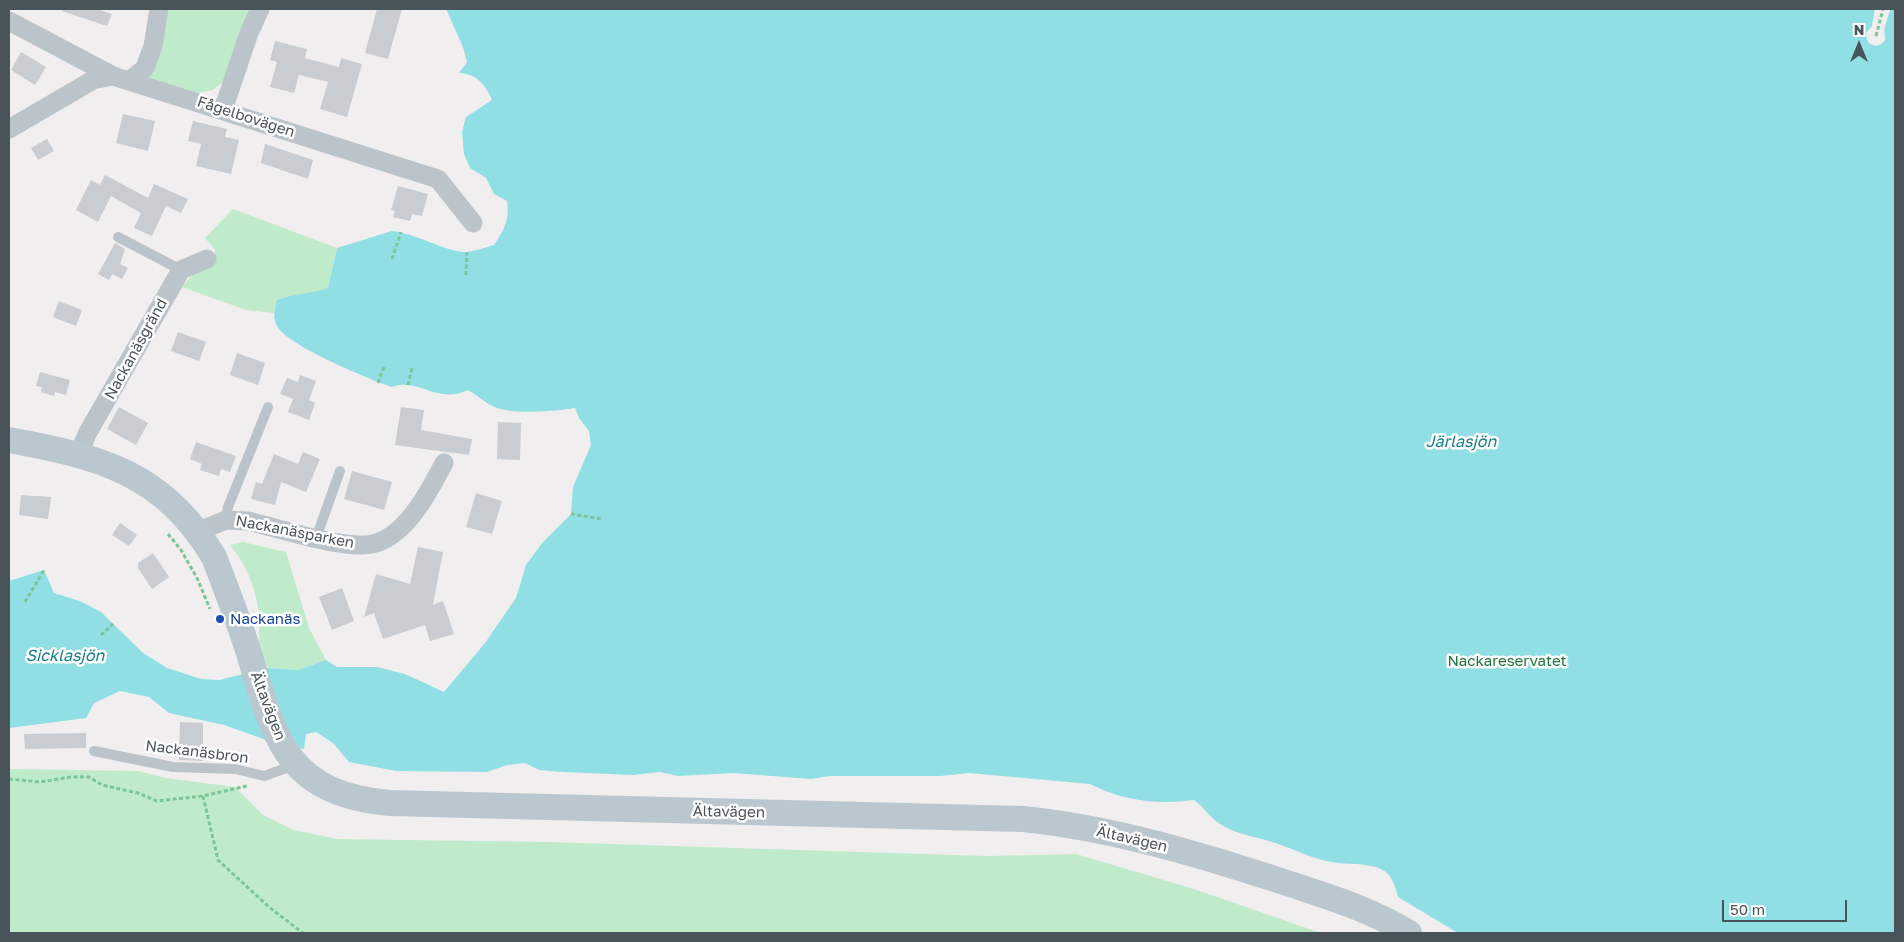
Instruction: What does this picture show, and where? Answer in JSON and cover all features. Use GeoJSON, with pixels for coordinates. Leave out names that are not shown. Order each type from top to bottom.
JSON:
{"type":"FeatureCollection","features":[{"type":"Feature","properties":{"kind":"main road","name":"Ältavägen"},"geometry":{"type":"LineString","coordinates":[[9,440],[79,454],[115,467],[147,484],[167,498],[199,532],[214,557],[247,648],[274,733],[293,763],[313,781],[336,792],[367,801],[390,803],[1023,819],[1064,823],[1199,854],[1372,913],[1409,933]]}},
{"type":"Feature","properties":{"kind":"street"},"geometry":{"type":"LineString","coordinates":[[9,129],[92,80],[121,78],[145,68],[153,46],[159,9]]}},
{"type":"Feature","properties":{"kind":"street"},"geometry":{"type":"LineString","coordinates":[[224,110],[249,33],[260,9]]}},
{"type":"Feature","properties":{"kind":"street","name":"Fågelbovägen"},"geometry":{"type":"LineString","coordinates":[[9,21],[121,78],[438,180],[473,223]]}},
{"type":"Feature","properties":{"kind":"street"},"geometry":{"type":"LineString","coordinates":[[181,270],[207,259]]}},
{"type":"Feature","properties":{"kind":"street","name":"Nackanäsgränd"},"geometry":{"type":"LineString","coordinates":[[79,454],[87,434],[181,270]]}},
{"type":"Feature","properties":{"kind":"street","name":"Nackanäsparken"},"geometry":{"type":"LineString","coordinates":[[199,532],[226,520],[248,521],[351,545],[376,544],[413,515],[444,463]]}},
{"type":"Feature","properties":{"kind":"lane"},"geometry":{"type":"LineString","coordinates":[[118,237],[181,270]]}},
{"type":"Feature","properties":{"kind":"lane"},"geometry":{"type":"LineString","coordinates":[[226,520],[228,508],[268,407]]}},
{"type":"Feature","properties":{"kind":"lane"},"geometry":{"type":"LineString","coordinates":[[316,538],[340,472]]}},
{"type":"Feature","properties":{"kind":"lane","name":"Nackanäsbron"},"geometry":{"type":"LineString","coordinates":[[94,751],[174,767],[235,769],[264,776],[293,763]]}},
{"type":"Feature","properties":{"kind":"path"},"geometry":{"type":"LineString","coordinates":[[1876,36],[1882,9]]}},
{"type":"Feature","properties":{"kind":"path"},"geometry":{"type":"LineString","coordinates":[[392,259],[401,232]]}},
{"type":"Feature","properties":{"kind":"path"},"geometry":{"type":"LineString","coordinates":[[466,275],[467,252]]}},
{"type":"Feature","properties":{"kind":"path"},"geometry":{"type":"LineString","coordinates":[[378,383],[384,367]]}},
{"type":"Feature","properties":{"kind":"path"},"geometry":{"type":"LineString","coordinates":[[408,385],[412,368]]}},
{"type":"Feature","properties":{"kind":"path"},"geometry":{"type":"LineString","coordinates":[[571,514],[602,519]]}},
{"type":"Feature","properties":{"kind":"path"},"geometry":{"type":"LineString","coordinates":[[165,529],[181,550],[197,578],[213,616]]}},
{"type":"Feature","properties":{"kind":"path"},"geometry":{"type":"LineString","coordinates":[[25,602],[44,570]]}},
{"type":"Feature","properties":{"kind":"path"},"geometry":{"type":"LineString","coordinates":[[101,635],[113,624]]}},
{"type":"Feature","properties":{"kind":"path"},"geometry":{"type":"LineString","coordinates":[[9,779],[40,782],[70,777],[89,777],[102,785],[138,793],[157,801],[203,796],[250,785]]}},
{"type":"Feature","properties":{"kind":"path"},"geometry":{"type":"LineString","coordinates":[[203,796],[218,860],[269,907],[303,933]]}},
{"type":"Feature","properties":{"kind":"green space"},"geometry":{"type":"Polygon","coordinates":[[[164,9],[254,9],[227,79],[213,90],[193,94],[146,80],[164,9]]]}},
{"type":"Feature","properties":{"kind":"green space"},"geometry":{"type":"Polygon","coordinates":[[[233,209],[337,248],[328,288],[278,300],[274,313],[246,310],[182,287],[193,274],[215,259],[215,250],[205,238],[233,209]]]}},
{"type":"Feature","properties":{"kind":"green space"},"geometry":{"type":"Polygon","coordinates":[[[243,542],[286,552],[309,628],[326,660],[298,670],[268,668],[261,655],[259,615],[254,591],[245,567],[230,545],[243,542]]]}},
{"type":"Feature","properties":{"kind":"green space"},"geometry":{"type":"Polygon","coordinates":[[[9,769],[138,771],[166,778],[235,787],[263,815],[294,830],[337,839],[548,842],[987,856],[1076,854],[1194,889],[1321,933],[9,933],[9,769]]]}},
{"type":"Feature","properties":{"kind":"water","name":"Järlasjön"},"geometry":{"type":"Polygon","coordinates":[[[446,9],[1875,9],[1872,26],[1866,33],[1868,42],[1880,45],[1885,40],[1884,30],[1890,9],[1895,9],[1895,933],[1458,933],[1398,897],[1390,877],[1381,869],[1368,865],[1325,861],[1273,842],[1239,833],[1216,821],[1194,800],[1154,802],[1128,798],[1090,784],[969,773],[940,776],[830,776],[811,779],[733,773],[678,776],[660,772],[633,775],[539,770],[525,763],[507,765],[487,772],[396,771],[349,762],[333,743],[316,732],[306,734],[304,749],[272,742],[224,725],[169,713],[149,697],[120,691],[94,703],[86,718],[9,728],[9,581],[44,570],[54,593],[80,601],[101,612],[143,653],[167,668],[201,679],[219,680],[268,668],[298,670],[326,660],[337,667],[377,667],[405,674],[444,692],[485,643],[516,598],[526,565],[543,542],[571,514],[573,487],[591,445],[589,431],[579,418],[575,408],[546,411],[512,411],[492,406],[468,390],[457,394],[447,394],[410,385],[392,387],[349,370],[296,343],[277,326],[275,319],[274,313],[277,300],[328,288],[337,248],[392,231],[411,235],[450,249],[467,252],[494,245],[501,234],[508,214],[507,201],[494,194],[486,178],[470,168],[464,154],[462,132],[466,117],[492,100],[480,81],[471,75],[459,73],[467,62],[463,47],[446,9]]]}},
{"type":"Feature","properties":{"kind":"pier"},"geometry":{"type":"Polygon","coordinates":[[[1875,9],[1877,9],[1874,27],[1868,36],[1872,42],[1877,44],[1883,39],[1882,29],[1888,9],[1890,9],[1884,29],[1885,40],[1877,46],[1870,44],[1866,36],[1872,26],[1875,9]]]}},
{"type":"Feature","properties":{"kind":"building"},"geometry":{"type":"Polygon","coordinates":[[[62,9],[97,9],[112,14],[107,26],[62,11],[62,9]]]}},
{"type":"Feature","properties":{"kind":"building"},"geometry":{"type":"Polygon","coordinates":[[[377,9],[402,9],[388,59],[365,53],[377,9]]]}},
{"type":"Feature","properties":{"kind":"building"},"geometry":{"type":"Polygon","coordinates":[[[275,41],[307,49],[305,58],[339,67],[341,58],[362,64],[347,117],[320,109],[328,82],[299,75],[294,93],[270,87],[277,62],[270,60],[275,41]]]}},
{"type":"Feature","properties":{"kind":"building"},"geometry":{"type":"Polygon","coordinates":[[[21,52],[46,67],[35,85],[11,70],[21,52]]]}},
{"type":"Feature","properties":{"kind":"building"},"geometry":{"type":"Polygon","coordinates":[[[123,114],[155,121],[148,151],[116,143],[123,114]]]}},
{"type":"Feature","properties":{"kind":"building"},"geometry":{"type":"Polygon","coordinates":[[[193,121],[227,129],[225,137],[239,140],[231,174],[196,166],[201,144],[188,141],[193,121]]]}},
{"type":"Feature","properties":{"kind":"building"},"geometry":{"type":"Polygon","coordinates":[[[47,139],[54,151],[38,160],[31,148],[47,139]]]}},
{"type":"Feature","properties":{"kind":"building"},"geometry":{"type":"Polygon","coordinates":[[[265,144],[313,160],[308,179],[261,163],[265,144]]]}},
{"type":"Feature","properties":{"kind":"building"},"geometry":{"type":"Polygon","coordinates":[[[105,175],[148,198],[154,184],[188,199],[181,213],[166,206],[152,236],[134,228],[141,213],[111,196],[98,222],[76,210],[91,180],[100,185],[105,175]]]}},
{"type":"Feature","properties":{"kind":"building"},"geometry":{"type":"Polygon","coordinates":[[[398,186],[428,194],[422,216],[412,214],[410,221],[393,217],[395,211],[391,210],[398,186]]]}},
{"type":"Feature","properties":{"kind":"building"},"geometry":{"type":"Polygon","coordinates":[[[115,243],[125,249],[120,264],[128,268],[122,279],[112,274],[109,280],[98,274],[115,243]]]}},
{"type":"Feature","properties":{"kind":"building"},"geometry":{"type":"Polygon","coordinates":[[[59,301],[82,310],[76,326],[53,317],[59,301]]]}},
{"type":"Feature","properties":{"kind":"building"},"geometry":{"type":"Polygon","coordinates":[[[178,332],[206,342],[199,361],[171,351],[178,332]]]}},
{"type":"Feature","properties":{"kind":"building"},"geometry":{"type":"Polygon","coordinates":[[[237,353],[265,363],[258,385],[230,375],[237,353]]]}},
{"type":"Feature","properties":{"kind":"building"},"geometry":{"type":"Polygon","coordinates":[[[40,372],[70,380],[66,395],[55,392],[54,396],[41,392],[42,387],[36,386],[40,372]]]}},
{"type":"Feature","properties":{"kind":"building"},"geometry":{"type":"Polygon","coordinates":[[[300,375],[316,381],[309,400],[315,403],[309,420],[288,412],[293,399],[280,394],[287,378],[298,382],[300,375]]]}},
{"type":"Feature","properties":{"kind":"building"},"geometry":{"type":"Polygon","coordinates":[[[119,407],[148,423],[136,445],[107,429],[119,407]]]}},
{"type":"Feature","properties":{"kind":"building"},"geometry":{"type":"Polygon","coordinates":[[[401,407],[424,410],[421,430],[472,439],[469,455],[395,445],[401,407]]]}},
{"type":"Feature","properties":{"kind":"building"},"geometry":{"type":"Polygon","coordinates":[[[498,422],[521,423],[520,460],[497,459],[498,422]]]}},
{"type":"Feature","properties":{"kind":"building"},"geometry":{"type":"Polygon","coordinates":[[[196,442],[236,456],[230,472],[221,469],[219,476],[200,470],[202,464],[190,459],[196,442]]]}},
{"type":"Feature","properties":{"kind":"building"},"geometry":{"type":"Polygon","coordinates":[[[303,452],[320,459],[306,492],[281,482],[275,505],[251,499],[256,482],[262,484],[274,454],[298,464],[303,452]]]}},
{"type":"Feature","properties":{"kind":"building"},"geometry":{"type":"Polygon","coordinates":[[[352,471],[392,482],[384,510],[344,499],[352,471]]]}},
{"type":"Feature","properties":{"kind":"building"},"geometry":{"type":"Polygon","coordinates":[[[476,493],[502,501],[492,534],[466,527],[476,493]]]}},
{"type":"Feature","properties":{"kind":"building"},"geometry":{"type":"Polygon","coordinates":[[[21,495],[51,497],[48,519],[19,515],[21,495]]]}},
{"type":"Feature","properties":{"kind":"building"},"geometry":{"type":"Polygon","coordinates":[[[120,523],[137,535],[129,546],[112,535],[120,523]]]}},
{"type":"Feature","properties":{"kind":"building"},"geometry":{"type":"Polygon","coordinates":[[[418,547],[443,552],[433,605],[443,601],[454,634],[430,641],[425,625],[383,639],[374,613],[364,617],[376,574],[410,584],[418,547]]]}},
{"type":"Feature","properties":{"kind":"building"},"geometry":{"type":"Polygon","coordinates":[[[153,553],[169,577],[152,589],[138,568],[138,563],[153,553]]]}},
{"type":"Feature","properties":{"kind":"building"},"geometry":{"type":"Polygon","coordinates":[[[342,588],[354,621],[332,630],[319,597],[342,588]]]}},
{"type":"Feature","properties":{"kind":"building"},"geometry":{"type":"Polygon","coordinates":[[[180,722],[203,723],[203,761],[179,760],[180,722]]]}},
{"type":"Feature","properties":{"kind":"building"},"geometry":{"type":"Polygon","coordinates":[[[86,733],[86,748],[25,749],[24,734],[86,733]]]}},
{"type":"Feature","properties":{"kind":"place","name":"Nackanäs"},"geometry":{"type":"Point","coordinates":[220,619]}},
{"type":"Feature","properties":{"kind":"water label","name":"Sicklasjön"},"geometry":{"type":"Point","coordinates":[65,656]}},
{"type":"Feature","properties":{"kind":"park label","name":"Nackareservatet"},"geometry":{"type":"Point","coordinates":[1507,661]}}]}
